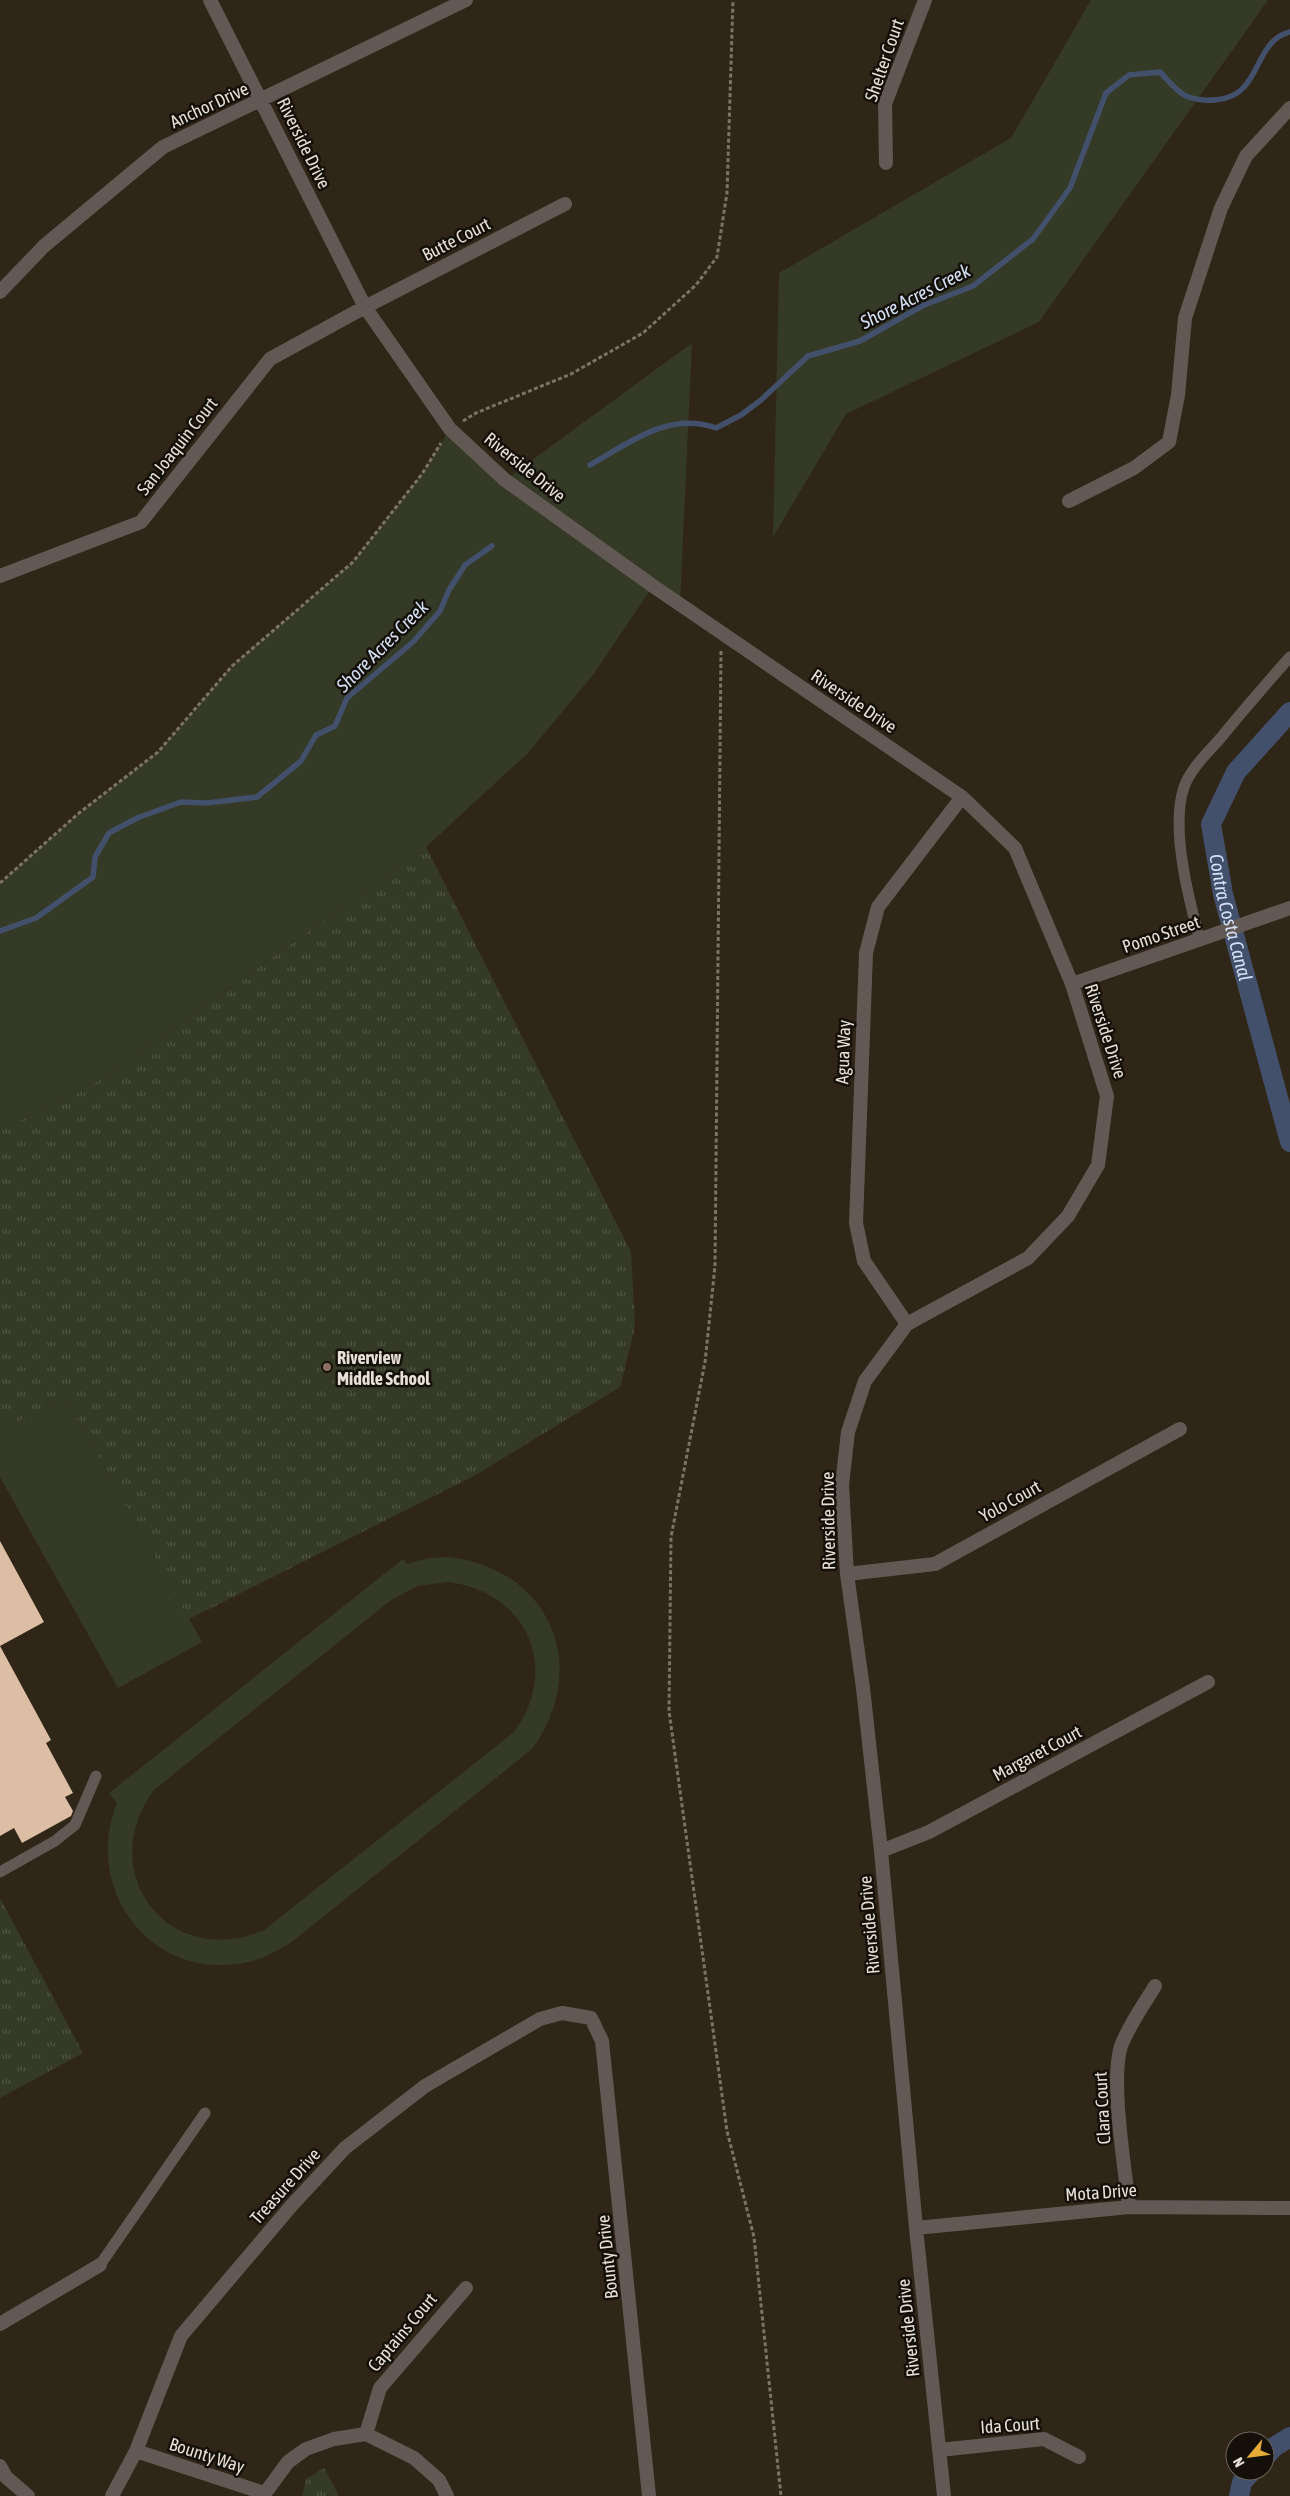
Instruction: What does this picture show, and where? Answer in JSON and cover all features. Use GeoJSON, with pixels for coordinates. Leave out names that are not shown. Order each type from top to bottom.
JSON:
{"type":"FeatureCollection","features":[{"type":"Feature","properties":{"kind":"street","name":"Riverside Drive"},"geometry":{"type":"LineString","coordinates":[[210,0],[364,307],[450,429],[505,480],[721,633],[962,797],[1015,848],[1072,984],[1107,1096],[1098,1165],[1068,1216],[1028,1258],[907,1324],[865,1381],[848,1432],[842,1485],[847,1574],[863,1688],[881,1850],[916,2228],[944,2496]]}},
{"type":"Feature","properties":{"kind":"street","name":"Anchor Drive"},"geometry":{"type":"LineString","coordinates":[[0,292],[44,246],[163,148],[466,0]]}},
{"type":"Feature","properties":{"kind":"street","name":"Shelter Court"},"geometry":{"type":"LineString","coordinates":[[886,163],[885,104],[925,0]]}},
{"type":"Feature","properties":{"kind":"street"},"geometry":{"type":"LineString","coordinates":[[1069,501],[1134,468],[1169,442],[1178,394],[1185,318],[1221,208],[1246,156],[1290,108]]}},
{"type":"Feature","properties":{"kind":"street","name":"Butte Court"},"geometry":{"type":"LineString","coordinates":[[364,307],[565,204]]}},
{"type":"Feature","properties":{"kind":"street","name":"San Joaquin Court"},"geometry":{"type":"LineString","coordinates":[[0,576],[141,522],[270,359],[364,307]]}},
{"type":"Feature","properties":{"kind":"street","name":"Agua Way"},"geometry":{"type":"LineString","coordinates":[[907,1324],[864,1261],[856,1224],[866,953],[878,907],[962,797]]}},
{"type":"Feature","properties":{"kind":"street","name":"Pomo Street"},"geometry":{"type":"LineString","coordinates":[[1072,984],[1200,941],[1290,908]]}},
{"type":"Feature","properties":{"kind":"street","name":"Yolo Court"},"geometry":{"type":"LineString","coordinates":[[847,1574],[935,1564],[1180,1429]]}},
{"type":"Feature","properties":{"kind":"street","name":"Margaret Court"},"geometry":{"type":"LineString","coordinates":[[881,1850],[929,1832],[1208,1682]]}},
{"type":"Feature","properties":{"kind":"street","name":"Clara Court"},"geometry":{"type":"LineString","coordinates":[[1129,2207],[1117,2075],[1121,2048],[1132,2022],[1155,1986]]}},
{"type":"Feature","properties":{"kind":"street","name":"Treasure Drive"},"geometry":{"type":"LineString","coordinates":[[112,2496],[136,2451],[182,2336],[292,2205],[345,2148],[425,2086],[540,2019],[562,2012],[591,2018]]}},
{"type":"Feature","properties":{"kind":"street","name":"Bounty Drive"},"geometry":{"type":"LineString","coordinates":[[591,2018],[602,2041],[607,2068],[649,2496]]}},
{"type":"Feature","properties":{"kind":"street","name":"Mota Drive"},"geometry":{"type":"LineString","coordinates":[[916,2228],[1129,2207],[1290,2208]]}},
{"type":"Feature","properties":{"kind":"street"},"geometry":{"type":"LineString","coordinates":[[0,2324],[100,2265]]}},
{"type":"Feature","properties":{"kind":"street","name":"Captains Court"},"geometry":{"type":"LineString","coordinates":[[366,2434],[380,2388],[466,2288]]}},
{"type":"Feature","properties":{"kind":"street"},"geometry":{"type":"LineString","coordinates":[[264,2495],[288,2462],[306,2449],[334,2439],[366,2434],[414,2458],[439,2480],[447,2496]]}},
{"type":"Feature","properties":{"kind":"street","name":"Ida Court"},"geometry":{"type":"LineString","coordinates":[[939,2450],[1044,2439],[1079,2457]]}},
{"type":"Feature","properties":{"kind":"street","name":"Bounty Way"},"geometry":{"type":"LineString","coordinates":[[136,2451],[264,2495]]}},
{"type":"Feature","properties":{"kind":"street"},"geometry":{"type":"LineString","coordinates":[[0,2466],[6,2477],[28,2496]]}},
{"type":"Feature","properties":{"kind":"lane"},"geometry":{"type":"LineString","coordinates":[[1200,941],[1186,889],[1180,819],[1184,786],[1198,764],[1290,657]]}},
{"type":"Feature","properties":{"kind":"lane"},"geometry":{"type":"LineString","coordinates":[[0,1872],[55,1841],[75,1825],[96,1776]]}},
{"type":"Feature","properties":{"kind":"lane"},"geometry":{"type":"LineString","coordinates":[[100,2265],[205,2113]]}},
{"type":"Feature","properties":{"kind":"path"},"geometry":{"type":"LineString","coordinates":[[0,883],[79,814],[158,752],[232,666],[352,562],[422,474],[450,429],[476,413],[571,374],[643,332],[696,286],[717,257],[727,193],[733,0]]}},
{"type":"Feature","properties":{"kind":"path"},"geometry":{"type":"LineString","coordinates":[[721,633],[715,1266],[705,1362],[671,1537],[669,1711],[727,2130],[754,2237],[781,2496]]}},
{"type":"Feature","properties":{"kind":"green space"},"geometry":{"type":"Polygon","coordinates":[[[1091,0],[1268,0],[1039,322],[846,414],[773,537],[779,273],[1011,138],[1091,0]]]}},
{"type":"Feature","properties":{"kind":"green space"},"geometry":{"type":"Polygon","coordinates":[[[692,343],[680,605],[653,586],[593,675],[528,753],[426,847],[104,1078],[0,1131],[0,883],[79,813],[158,752],[232,666],[353,562],[422,474],[450,429],[505,480],[692,343]]]}},
{"type":"Feature","properties":{"kind":"green space"},"geometry":{"type":"Polygon","coordinates":[[[426,847],[631,1252],[635,1327],[620,1387],[474,1476],[189,1619],[65,1396],[0,1432],[0,1131],[104,1078],[426,847]]]}},
{"type":"Feature","properties":{"kind":"green space"},"geometry":{"type":"Polygon","coordinates":[[[65,1396],[202,1642],[118,1688],[0,1477],[0,1432],[65,1396]]]}},
{"type":"Feature","properties":{"kind":"green space"},"geometry":{"type":"Polygon","coordinates":[[[448,1557],[483,1565],[513,1580],[535,1601],[551,1626],[559,1655],[559,1686],[550,1718],[532,1749],[293,1941],[273,1953],[245,1963],[205,1964],[176,1956],[151,1940],[130,1919],[116,1894],[109,1865],[109,1834],[117,1803],[109,1793],[403,1559],[407,1564],[428,1558],[448,1557]],[[448,1582],[417,1586],[390,1601],[154,1790],[137,1822],[132,1853],[137,1882],[151,1906],[172,1926],[199,1937],[230,1939],[264,1930],[514,1732],[528,1708],[534,1683],[534,1659],[528,1636],[516,1617],[498,1600],[475,1588],[448,1582]]]}},
{"type":"Feature","properties":{"kind":"green space"},"geometry":{"type":"Polygon","coordinates":[[[0,1898],[83,2053],[0,2098],[0,1898]]]}},
{"type":"Feature","properties":{"kind":"green space"},"geometry":{"type":"Polygon","coordinates":[[[324,2468],[339,2496],[302,2496],[306,2479],[324,2468]]]}},
{"type":"Feature","properties":{"kind":"building"},"geometry":{"type":"Polygon","coordinates":[[[0,1541],[44,1622],[0,1646],[0,1541]]]}},
{"type":"Feature","properties":{"kind":"building"},"geometry":{"type":"Polygon","coordinates":[[[0,1646],[51,1740],[46,1743],[73,1793],[65,1797],[73,1811],[71,1816],[22,1843],[14,1828],[0,1836],[0,1646]]]}},
{"type":"Feature","properties":{"kind":"waterway","name":"Shore Acres Creek"},"geometry":{"type":"LineString","coordinates":[[590,465],[635,439],[666,426],[699,424],[716,428],[741,415],[761,400],[808,356],[860,341],[922,306],[973,286],[1033,239],[1070,188],[1106,93],[1129,75],[1160,72],[1186,96],[1201,100],[1217,100],[1232,96],[1244,87],[1263,55],[1274,41],[1281,35],[1290,32]]}},
{"type":"Feature","properties":{"kind":"waterway","name":"Shore Acres Creek"},"geometry":{"type":"LineString","coordinates":[[0,931],[36,918],[93,877],[95,857],[109,833],[137,818],[181,802],[207,803],[257,797],[301,761],[316,735],[335,726],[347,698],[413,642],[440,611],[449,590],[465,565],[492,546]]}},
{"type":"Feature","properties":{"kind":"waterway","name":"Contra Costa Canal"},"geometry":{"type":"LineString","coordinates":[[1290,712],[1236,772],[1211,824],[1223,894],[1290,1142]]}},
{"type":"Feature","properties":{"kind":"waterway","name":"Contra Costa Canal"},"geometry":{"type":"LineString","coordinates":[[1275,2446],[1290,2437]]}},
{"type":"Feature","properties":{"kind":"waterway","name":"Contra Costa Canal"},"geometry":{"type":"LineString","coordinates":[[1239,2496],[1243,2481]]}},
{"type":"Feature","properties":{"kind":"place","name":"Riverview Middle School"},"geometry":{"type":"Point","coordinates":[327,1367]}}]}
